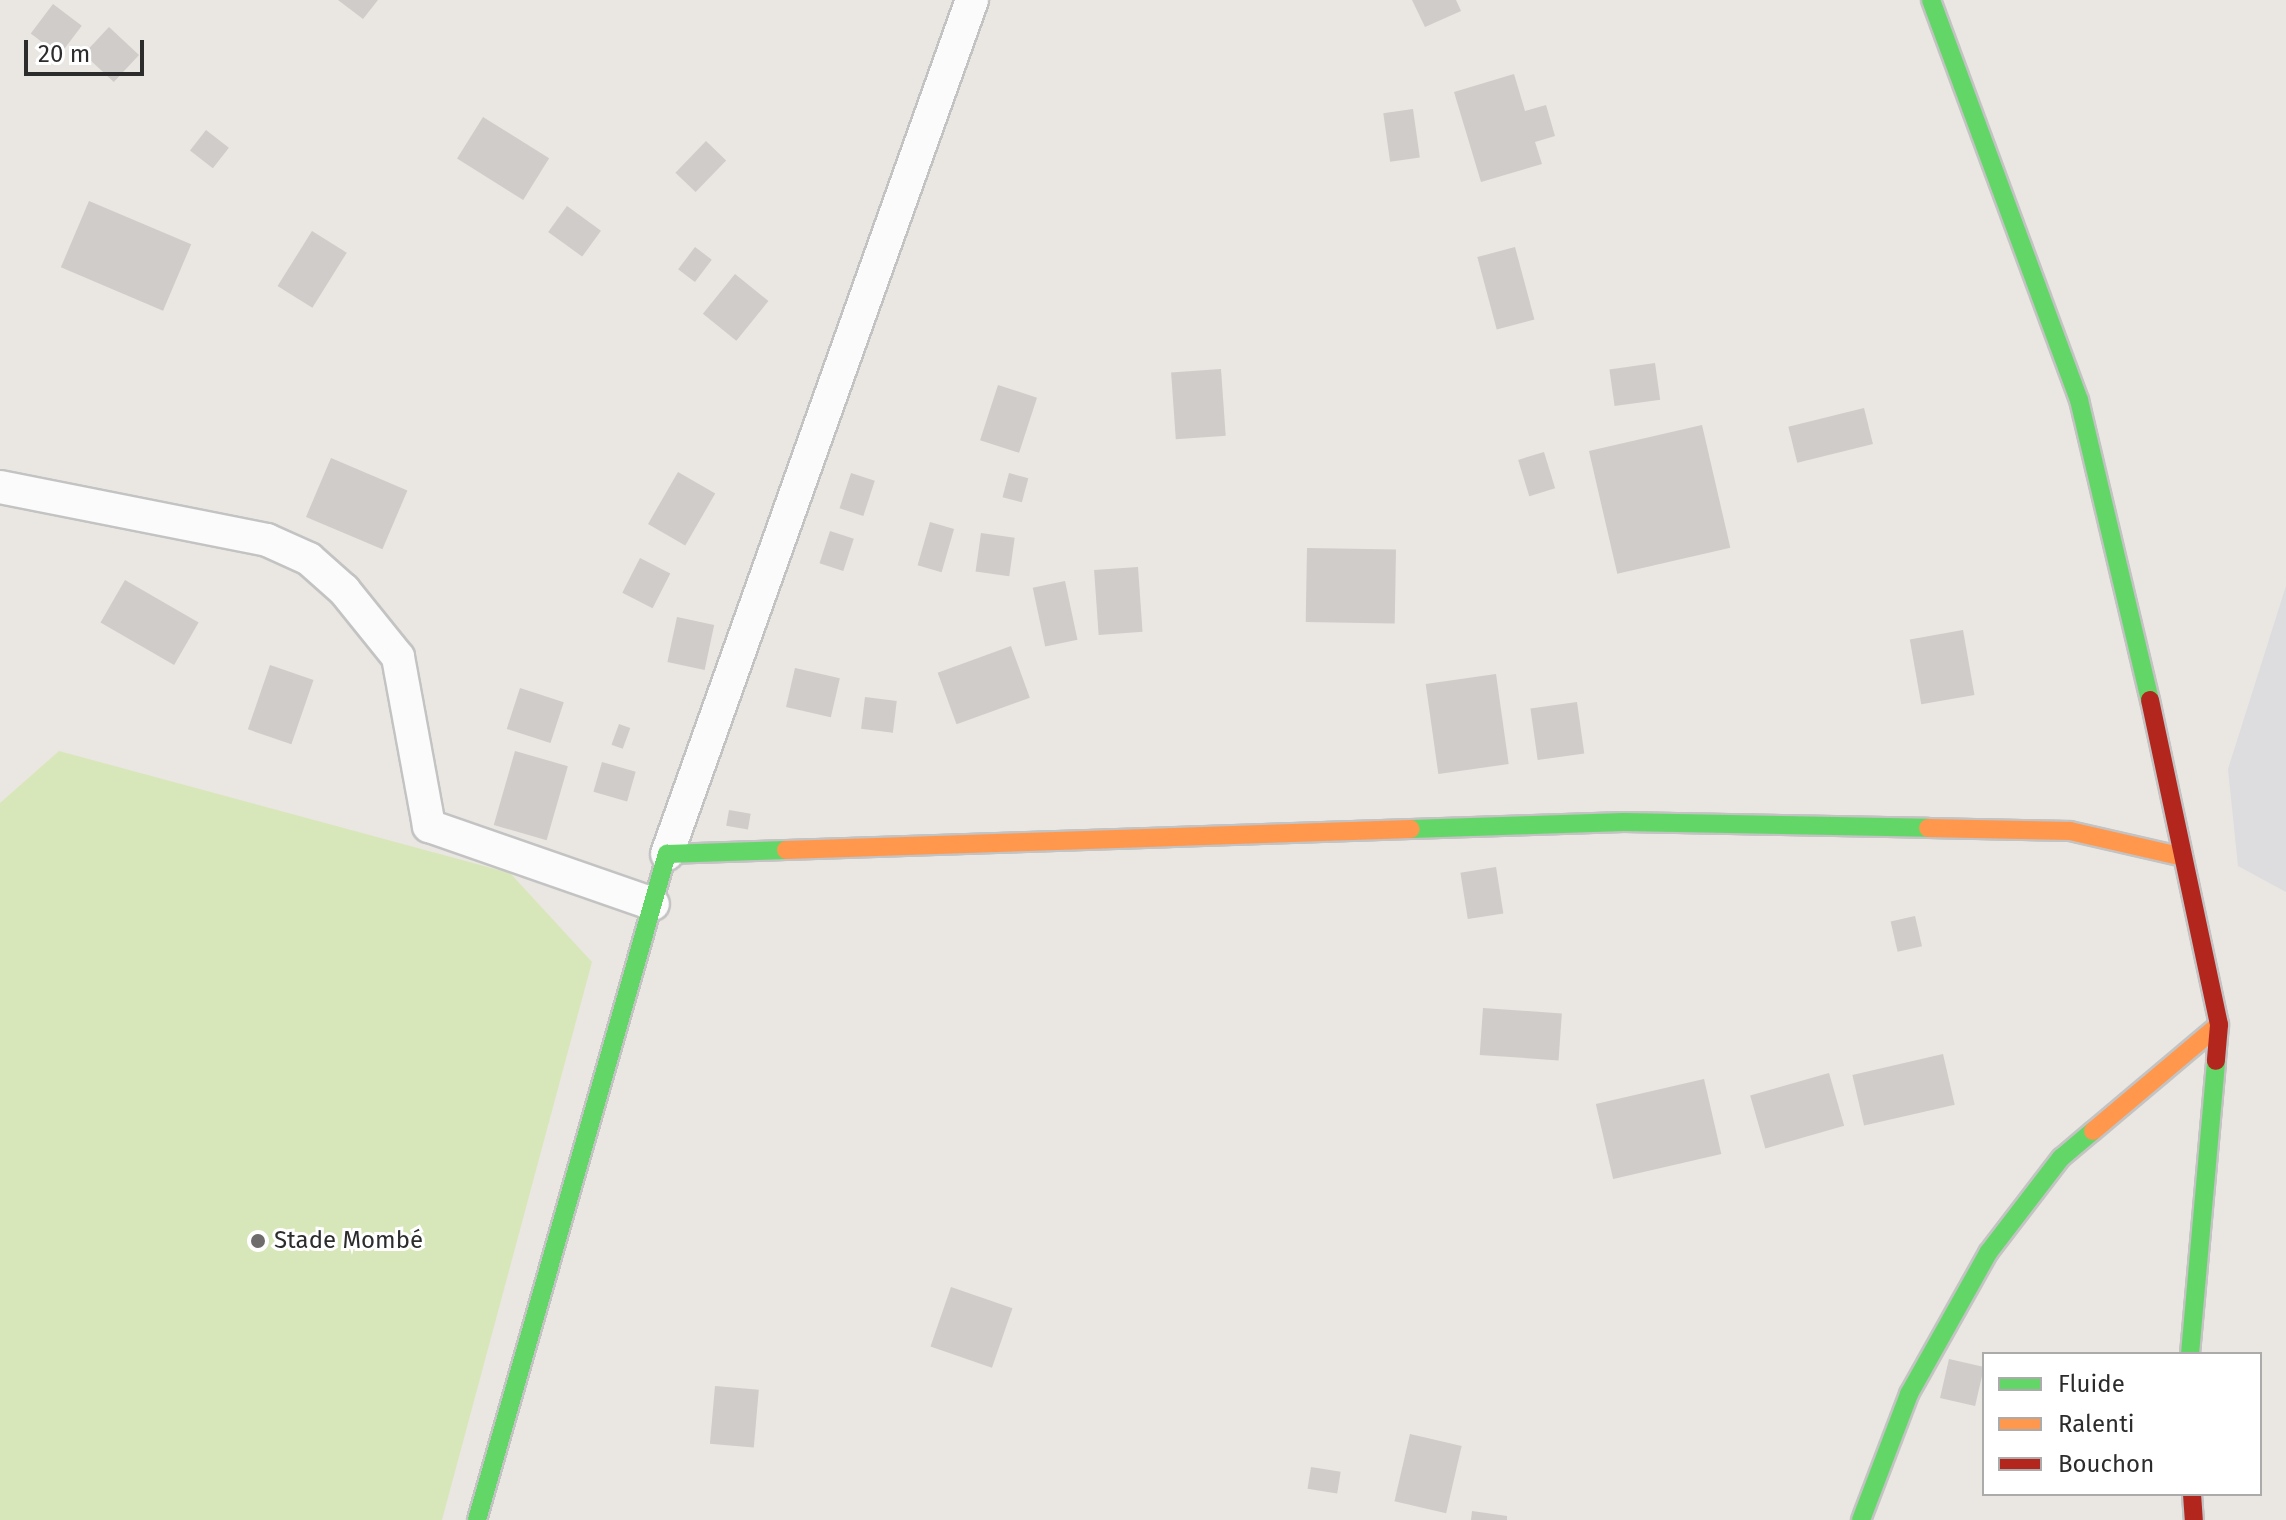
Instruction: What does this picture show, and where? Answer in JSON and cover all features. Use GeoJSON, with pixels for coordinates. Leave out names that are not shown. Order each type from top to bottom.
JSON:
{"type":"FeatureCollection","features":[{"type":"Feature","properties":{"kind":"street"},"geometry":{"type":"LineString","coordinates":[[477,1520],[667,854],[972,0]]}},
{"type":"Feature","properties":{"kind":"street"},"geometry":{"type":"LineString","coordinates":[[1931,0],[2079,400],[2112,521],[2179,856],[2219,1025],[2190,1352]]}},
{"type":"Feature","properties":{"kind":"street"},"geometry":{"type":"LineString","coordinates":[[0,487],[267,540],[309,559],[344,590],[398,657],[429,826],[653,904]]}},
{"type":"Feature","properties":{"kind":"street"},"geometry":{"type":"LineString","coordinates":[[667,854],[1624,822],[2070,831],[2179,856]]}},
{"type":"Feature","properties":{"kind":"street"},"geometry":{"type":"LineString","coordinates":[[1861,1520],[1909,1394],[1988,1253],[2061,1158],[2219,1025]]}},
{"type":"Feature","properties":{"kind":"street"},"geometry":{"type":"LineString","coordinates":[[2192,1496],[2194,1520]]}},
{"type":"Feature","properties":{"kind":"shaded area"},"geometry":{"type":"Polygon","coordinates":[[[2286,586],[2286,892],[2238,866],[2228,769],[2286,586]]]}},
{"type":"Feature","properties":{"kind":"green space","name":"Stade Mombé"},"geometry":{"type":"Polygon","coordinates":[[[59,751],[510,873],[592,962],[442,1520],[0,1520],[0,803],[59,751]]]}},
{"type":"Feature","properties":{"kind":"building"},"geometry":{"type":"Polygon","coordinates":[[[338,0],[378,0],[363,19],[338,0]]]}},
{"type":"Feature","properties":{"kind":"building"},"geometry":{"type":"Polygon","coordinates":[[[1412,0],[1456,0],[1461,11],[1425,27],[1412,0]]]}},
{"type":"Feature","properties":{"kind":"building"},"geometry":{"type":"Polygon","coordinates":[[[53,4],[82,26],[59,55],[31,34],[53,4]]]}},
{"type":"Feature","properties":{"kind":"building"},"geometry":{"type":"Polygon","coordinates":[[[109,27],[139,55],[114,82],[84,54],[109,27]]]}},
{"type":"Feature","properties":{"kind":"building"},"geometry":{"type":"Polygon","coordinates":[[[1514,74],[1525,111],[1546,105],[1555,136],[1535,142],[1542,164],[1481,182],[1454,92],[1514,74]]]}},
{"type":"Feature","properties":{"kind":"building"},"geometry":{"type":"Polygon","coordinates":[[[1413,109],[1420,158],[1390,162],[1383,113],[1413,109]]]}},
{"type":"Feature","properties":{"kind":"building"},"geometry":{"type":"Polygon","coordinates":[[[483,117],[549,158],[523,200],[457,159],[483,117]]]}},
{"type":"Feature","properties":{"kind":"building"},"geometry":{"type":"Polygon","coordinates":[[[206,130],[229,148],[213,168],[190,150],[206,130]]]}},
{"type":"Feature","properties":{"kind":"building"},"geometry":{"type":"Polygon","coordinates":[[[706,141],[726,160],[696,192],[675,173],[706,141]]]}},
{"type":"Feature","properties":{"kind":"building"},"geometry":{"type":"Polygon","coordinates":[[[89,201],[191,244],[163,311],[61,267],[89,201]]]}},
{"type":"Feature","properties":{"kind":"building"},"geometry":{"type":"Polygon","coordinates":[[[567,206],[601,231],[582,257],[548,232],[567,206]]]}},
{"type":"Feature","properties":{"kind":"building"},"geometry":{"type":"Polygon","coordinates":[[[312,231],[347,253],[312,308],[278,286],[312,231]]]}},
{"type":"Feature","properties":{"kind":"building"},"geometry":{"type":"Polygon","coordinates":[[[695,247],[712,260],[695,282],[678,269],[695,247]]]}},
{"type":"Feature","properties":{"kind":"building"},"geometry":{"type":"Polygon","coordinates":[[[1515,247],[1534,319],[1497,330],[1477,257],[1515,247]]]}},
{"type":"Feature","properties":{"kind":"building"},"geometry":{"type":"Polygon","coordinates":[[[735,274],[768,301],[736,341],[703,314],[735,274]]]}},
{"type":"Feature","properties":{"kind":"building"},"geometry":{"type":"Polygon","coordinates":[[[1655,363],[1660,400],[1615,406],[1609,369],[1655,363]]]}},
{"type":"Feature","properties":{"kind":"building"},"geometry":{"type":"Polygon","coordinates":[[[1221,369],[1226,436],[1176,439],[1171,372],[1221,369]]]}},
{"type":"Feature","properties":{"kind":"building"},"geometry":{"type":"Polygon","coordinates":[[[998,385],[1037,398],[1019,453],[980,440],[998,385]]]}},
{"type":"Feature","properties":{"kind":"building"},"geometry":{"type":"Polygon","coordinates":[[[1864,408],[1873,444],[1797,463],[1788,427],[1864,408]]]}},
{"type":"Feature","properties":{"kind":"building"},"geometry":{"type":"Polygon","coordinates":[[[1702,425],[1730,548],[1617,574],[1589,451],[1702,425]]]}},
{"type":"Feature","properties":{"kind":"building"},"geometry":{"type":"Polygon","coordinates":[[[1544,452],[1555,488],[1529,496],[1518,460],[1544,452]]]}},
{"type":"Feature","properties":{"kind":"building"},"geometry":{"type":"Polygon","coordinates":[[[331,458],[407,490],[382,549],[306,517],[331,458]]]}},
{"type":"Feature","properties":{"kind":"building"},"geometry":{"type":"Polygon","coordinates":[[[678,472],[715,493],[685,545],[648,524],[678,472]]]}},
{"type":"Feature","properties":{"kind":"building"},"geometry":{"type":"Polygon","coordinates":[[[851,473],[875,481],[863,516],[840,508],[851,473]]]}},
{"type":"Feature","properties":{"kind":"building"},"geometry":{"type":"Polygon","coordinates":[[[1009,473],[1028,478],[1022,502],[1003,497],[1009,473]]]}},
{"type":"Feature","properties":{"kind":"building"},"geometry":{"type":"Polygon","coordinates":[[[930,522],[954,529],[942,572],[918,565],[930,522]]]}},
{"type":"Feature","properties":{"kind":"building"},"geometry":{"type":"Polygon","coordinates":[[[830,531],[854,539],[843,571],[819,563],[830,531]]]}},
{"type":"Feature","properties":{"kind":"building"},"geometry":{"type":"Polygon","coordinates":[[[981,533],[1015,538],[1009,576],[976,572],[981,533]]]}},
{"type":"Feature","properties":{"kind":"building"},"geometry":{"type":"Polygon","coordinates":[[[1307,548],[1396,550],[1395,624],[1306,622],[1307,548]]]}},
{"type":"Feature","properties":{"kind":"building"},"geometry":{"type":"Polygon","coordinates":[[[640,558],[670,573],[653,608],[622,593],[640,558]]]}},
{"type":"Feature","properties":{"kind":"building"},"geometry":{"type":"Polygon","coordinates":[[[1138,567],[1143,632],[1099,635],[1094,570],[1138,567]]]}},
{"type":"Feature","properties":{"kind":"building"},"geometry":{"type":"Polygon","coordinates":[[[125,580],[199,622],[174,665],[100,622],[125,580]]]}},
{"type":"Feature","properties":{"kind":"building"},"geometry":{"type":"Polygon","coordinates":[[[1065,581],[1077,640],[1045,647],[1033,588],[1065,581]]]}},
{"type":"Feature","properties":{"kind":"building"},"geometry":{"type":"Polygon","coordinates":[[[677,617],[714,625],[705,670],[667,662],[677,617]]]}},
{"type":"Feature","properties":{"kind":"building"},"geometry":{"type":"Polygon","coordinates":[[[1963,630],[1974,695],[1921,704],[1910,639],[1963,630]]]}},
{"type":"Feature","properties":{"kind":"building"},"geometry":{"type":"Polygon","coordinates":[[[1011,646],[1030,698],[957,724],[938,673],[1011,646]]]}},
{"type":"Feature","properties":{"kind":"building"},"geometry":{"type":"Polygon","coordinates":[[[270,665],[313,680],[291,744],[248,729],[270,665]]]}},
{"type":"Feature","properties":{"kind":"building"},"geometry":{"type":"Polygon","coordinates":[[[795,668],[840,678],[831,717],[786,707],[795,668]]]}},
{"type":"Feature","properties":{"kind":"building"},"geometry":{"type":"Polygon","coordinates":[[[1496,674],[1509,764],[1438,774],[1426,684],[1496,674]]]}},
{"type":"Feature","properties":{"kind":"building"},"geometry":{"type":"Polygon","coordinates":[[[520,688],[564,702],[550,743],[507,729],[520,688]]]}},
{"type":"Feature","properties":{"kind":"building"},"geometry":{"type":"Polygon","coordinates":[[[865,697],[897,701],[893,733],[861,729],[865,697]]]}},
{"type":"Feature","properties":{"kind":"building"},"geometry":{"type":"Polygon","coordinates":[[[1577,702],[1584,753],[1538,760],[1530,709],[1577,702]]]}},
{"type":"Feature","properties":{"kind":"building"},"geometry":{"type":"Polygon","coordinates":[[[619,724],[630,728],[623,749],[611,745],[619,724]]]}},
{"type":"Feature","properties":{"kind":"building"},"geometry":{"type":"Polygon","coordinates":[[[515,751],[568,766],[547,840],[494,825],[515,751]]]}},
{"type":"Feature","properties":{"kind":"building"},"geometry":{"type":"Polygon","coordinates":[[[602,762],[636,772],[627,801],[593,792],[602,762]]]}},
{"type":"Feature","properties":{"kind":"building"},"geometry":{"type":"Polygon","coordinates":[[[729,810],[751,814],[748,830],[726,826],[729,810]]]}},
{"type":"Feature","properties":{"kind":"building"},"geometry":{"type":"Polygon","coordinates":[[[1496,867],[1503,913],[1468,919],[1460,873],[1496,867]]]}},
{"type":"Feature","properties":{"kind":"building"},"geometry":{"type":"Polygon","coordinates":[[[1915,916],[1922,946],[1898,952],[1891,922],[1915,916]]]}},
{"type":"Feature","properties":{"kind":"building"},"geometry":{"type":"Polygon","coordinates":[[[1483,1008],[1562,1014],[1559,1060],[1480,1055],[1483,1008]]]}},
{"type":"Feature","properties":{"kind":"building"},"geometry":{"type":"Polygon","coordinates":[[[1943,1054],[1955,1105],[1864,1126],[1852,1075],[1943,1054]]]}},
{"type":"Feature","properties":{"kind":"building"},"geometry":{"type":"Polygon","coordinates":[[[1829,1073],[1844,1126],[1765,1148],[1750,1096],[1829,1073]]]}},
{"type":"Feature","properties":{"kind":"building"},"geometry":{"type":"Polygon","coordinates":[[[1704,1079],[1721,1154],[1613,1179],[1596,1104],[1704,1079]]]}},
{"type":"Feature","properties":{"kind":"building"},"geometry":{"type":"Polygon","coordinates":[[[951,1287],[1012,1308],[992,1368],[930,1347],[951,1287]]]}},
{"type":"Feature","properties":{"kind":"building"},"geometry":{"type":"Polygon","coordinates":[[[1949,1359],[1982,1367],[1975,1406],[1940,1398],[1949,1359]]]}},
{"type":"Feature","properties":{"kind":"building"},"geometry":{"type":"Polygon","coordinates":[[[715,1386],[759,1390],[754,1448],[710,1444],[715,1386]]]}},
{"type":"Feature","properties":{"kind":"building"},"geometry":{"type":"Polygon","coordinates":[[[1410,1434],[1462,1446],[1446,1513],[1394,1501],[1410,1434]]]}},
{"type":"Feature","properties":{"kind":"building"},"geometry":{"type":"Polygon","coordinates":[[[1311,1467],[1341,1472],[1337,1493],[1308,1489],[1311,1467]]]}},
{"type":"Feature","properties":{"kind":"building"},"geometry":{"type":"Polygon","coordinates":[[[1472,1511],[1507,1516],[1507,1520],[1471,1520],[1472,1511]]]}},
{"type":"Feature","properties":{"kind":"traffic: fast"},"geometry":{"type":"LineString","coordinates":[[1931,0],[2079,400],[2150,700]]}},
{"type":"Feature","properties":{"kind":"traffic: fast"},"geometry":{"type":"LineString","coordinates":[[1411,829],[1624,822],[1928,828]]}},
{"type":"Feature","properties":{"kind":"traffic: fast"},"geometry":{"type":"LineString","coordinates":[[477,1520],[667,854],[786,850]]}},
{"type":"Feature","properties":{"kind":"traffic: fast"},"geometry":{"type":"LineString","coordinates":[[2190,1352],[2216,1061]]}},
{"type":"Feature","properties":{"kind":"traffic: fast"},"geometry":{"type":"LineString","coordinates":[[1861,1520],[1909,1394],[1988,1253],[2061,1158],[2093,1131]]}},
{"type":"Feature","properties":{"kind":"traffic: slow"},"geometry":{"type":"LineString","coordinates":[[1928,828],[2070,831],[2179,856]]}},
{"type":"Feature","properties":{"kind":"traffic: slow"},"geometry":{"type":"LineString","coordinates":[[786,850],[1411,829]]}},
{"type":"Feature","properties":{"kind":"traffic: slow"},"geometry":{"type":"LineString","coordinates":[[2093,1131],[2219,1025]]}},
{"type":"Feature","properties":{"kind":"traffic: jam"},"geometry":{"type":"LineString","coordinates":[[2150,700],[2219,1025],[2216,1061]]}},
{"type":"Feature","properties":{"kind":"traffic: jam"},"geometry":{"type":"LineString","coordinates":[[2192,1496],[2194,1520]]}},
{"type":"Feature","properties":{"kind":"place","name":"Stade Mombé"},"geometry":{"type":"Point","coordinates":[258,1241]}}]}
